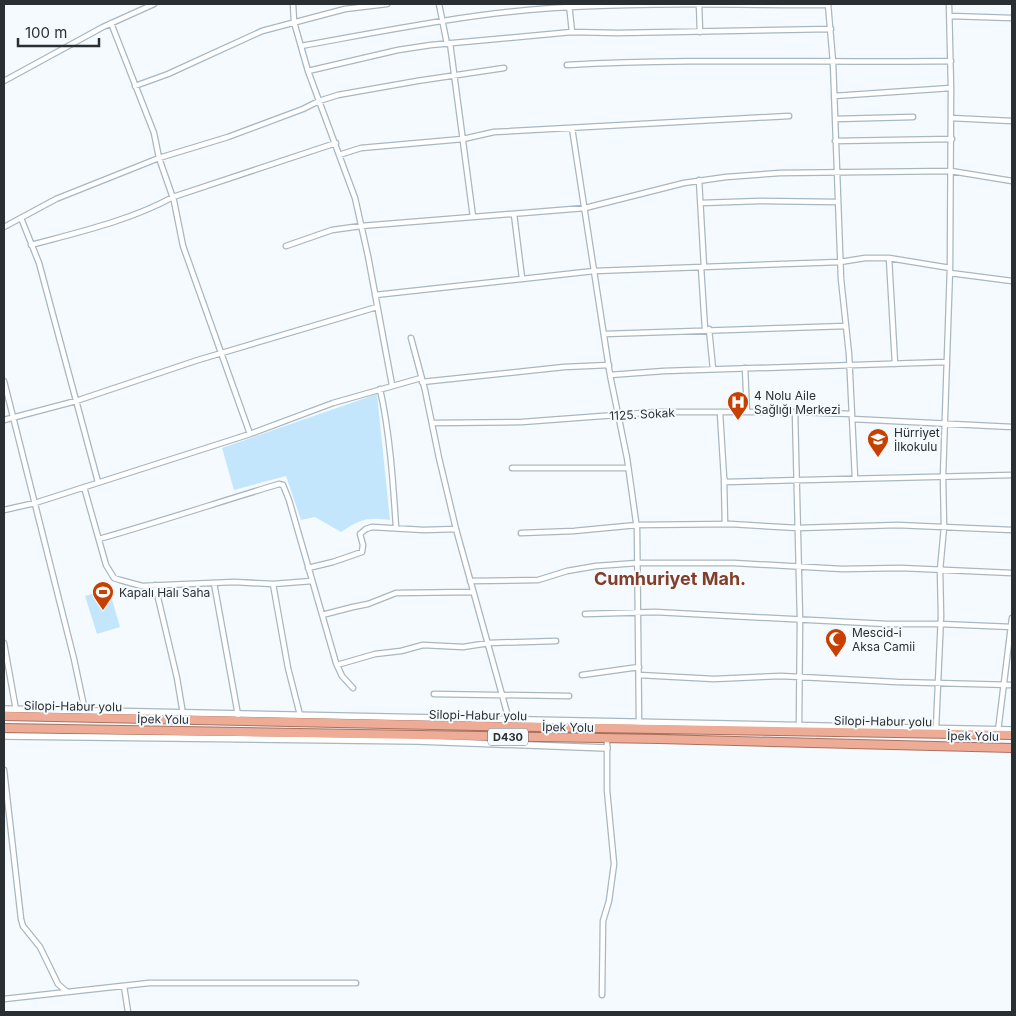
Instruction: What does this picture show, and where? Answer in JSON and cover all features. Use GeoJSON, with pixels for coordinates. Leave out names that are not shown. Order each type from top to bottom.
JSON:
{"type":"FeatureCollection","features":[{"type":"Feature","properties":{"kind":"highway","name":"Silopi-Habur yolu"},"geometry":{"type":"LineString","coordinates":[[4,716],[715,730],[998,732],[1012,735]]}},
{"type":"Feature","properties":{"kind":"highway","name":"İpek Yolu"},"geometry":{"type":"LineString","coordinates":[[4,728],[607,738],[1012,748]]}},
{"type":"Feature","properties":{"kind":"highway"},"geometry":{"type":"LineString","coordinates":[[715,730],[715,741]]}},
{"type":"Feature","properties":{"kind":"street"},"geometry":{"type":"LineString","coordinates":[[4,81],[111,23],[154,4]]}},
{"type":"Feature","properties":{"kind":"street"},"geometry":{"type":"LineString","coordinates":[[293,4],[294,22],[308,71],[355,198],[392,386]]}},
{"type":"Feature","properties":{"kind":"street"},"geometry":{"type":"LineString","coordinates":[[135,86],[177,70],[262,31],[345,9],[387,4]]}},
{"type":"Feature","properties":{"kind":"street"},"geometry":{"type":"LineString","coordinates":[[439,4],[449,44],[454,75],[472,217]]}},
{"type":"Feature","properties":{"kind":"street"},"geometry":{"type":"LineString","coordinates":[[301,46],[442,20],[569,6],[828,4],[833,62],[840,262],[850,366],[855,478]]}},
{"type":"Feature","properties":{"kind":"street"},"geometry":{"type":"LineString","coordinates":[[936,728],[940,570],[944,527],[944,425],[950,270],[952,88],[949,4]]}},
{"type":"Feature","properties":{"kind":"street"},"geometry":{"type":"LineString","coordinates":[[699,5],[700,32]]}},
{"type":"Feature","properties":{"kind":"street"},"geometry":{"type":"LineString","coordinates":[[569,6],[572,32]]}},
{"type":"Feature","properties":{"kind":"street"},"geometry":{"type":"LineString","coordinates":[[950,16],[1012,18]]}},
{"type":"Feature","properties":{"kind":"street"},"geometry":{"type":"LineString","coordinates":[[111,23],[154,133],[159,158],[173,197],[183,246],[250,434]]}},
{"type":"Feature","properties":{"kind":"street"},"geometry":{"type":"LineString","coordinates":[[308,71],[398,50],[572,32],[831,29]]}},
{"type":"Feature","properties":{"kind":"street"},"geometry":{"type":"LineString","coordinates":[[567,65],[666,61],[756,60],[833,62],[951,60]]}},
{"type":"Feature","properties":{"kind":"street"},"geometry":{"type":"LineString","coordinates":[[4,227],[56,199],[159,158],[228,136],[303,109],[319,101],[454,75],[504,68]]}},
{"type":"Feature","properties":{"kind":"street"},"geometry":{"type":"LineString","coordinates":[[834,96],[952,88]]}},
{"type":"Feature","properties":{"kind":"street"},"geometry":{"type":"LineString","coordinates":[[339,154],[361,148],[463,139],[494,132],[788,116]]}},
{"type":"Feature","properties":{"kind":"street"},"geometry":{"type":"LineString","coordinates":[[835,119],[913,117]]}},
{"type":"Feature","properties":{"kind":"street"},"geometry":{"type":"LineString","coordinates":[[952,118],[1012,121]]}},
{"type":"Feature","properties":{"kind":"street"},"geometry":{"type":"LineString","coordinates":[[572,128],[610,375],[628,468],[636,525],[639,611],[639,722]]}},
{"type":"Feature","properties":{"kind":"street"},"geometry":{"type":"LineString","coordinates":[[835,141],[952,139]]}},
{"type":"Feature","properties":{"kind":"street"},"geometry":{"type":"LineString","coordinates":[[32,245],[150,210],[173,197],[336,143]]}},
{"type":"Feature","properties":{"kind":"street"},"geometry":{"type":"LineString","coordinates":[[286,246],[332,230],[362,226],[585,208],[699,180],[780,173],[918,173],[951,171],[1012,181]]}},
{"type":"Feature","properties":{"kind":"street"},"geometry":{"type":"LineString","coordinates":[[699,180],[702,267],[707,329],[713,369]]}},
{"type":"Feature","properties":{"kind":"street"},"geometry":{"type":"LineString","coordinates":[[701,203],[760,201],[837,202]]}},
{"type":"Feature","properties":{"kind":"street"},"geometry":{"type":"LineString","coordinates":[[514,214],[522,278]]}},
{"type":"Feature","properties":{"kind":"street"},"geometry":{"type":"LineString","coordinates":[[21,218],[38,263],[98,482]]}},
{"type":"Feature","properties":{"kind":"street"},"geometry":{"type":"LineString","coordinates":[[375,295],[594,270],[840,262],[865,258],[888,258],[1012,281]]}},
{"type":"Feature","properties":{"kind":"street"},"geometry":{"type":"LineString","coordinates":[[888,258],[895,364]]}},
{"type":"Feature","properties":{"kind":"street"},"geometry":{"type":"LineString","coordinates":[[4,420],[76,401],[377,307]]}},
{"type":"Feature","properties":{"kind":"street"},"geometry":{"type":"LineString","coordinates":[[605,334],[707,329],[846,326]]}},
{"type":"Feature","properties":{"kind":"street"},"geometry":{"type":"LineString","coordinates":[[411,338],[456,529],[509,720]]}},
{"type":"Feature","properties":{"kind":"street"},"geometry":{"type":"LineString","coordinates":[[610,375],[713,369],[947,362]]}},
{"type":"Feature","properties":{"kind":"street"},"geometry":{"type":"LineString","coordinates":[[4,510],[35,503],[250,434],[333,403],[392,386],[422,380],[564,367],[609,365]]}},
{"type":"Feature","properties":{"kind":"street"},"geometry":{"type":"LineString","coordinates":[[745,368],[747,412]]}},
{"type":"Feature","properties":{"kind":"street"},"geometry":{"type":"LineString","coordinates":[[4,380],[74,659],[85,711]]}},
{"type":"Feature","properties":{"kind":"street"},"geometry":{"type":"LineString","coordinates":[[380,389],[385,411],[393,479],[396,527]]}},
{"type":"Feature","properties":{"kind":"street","name":"1125. Sokak"},"geometry":{"type":"LineString","coordinates":[[432,423],[522,422],[656,412],[795,412],[944,425],[1012,428]]}},
{"type":"Feature","properties":{"kind":"street"},"geometry":{"type":"LineString","coordinates":[[795,412],[800,619],[799,725]]}},
{"type":"Feature","properties":{"kind":"street"},"geometry":{"type":"LineString","coordinates":[[720,413],[725,524]]}},
{"type":"Feature","properties":{"kind":"street"},"geometry":{"type":"LineString","coordinates":[[512,468],[628,468]]}},
{"type":"Feature","properties":{"kind":"street"},"geometry":{"type":"LineString","coordinates":[[724,480],[731,482],[1012,476]]}},
{"type":"Feature","properties":{"kind":"street"},"geometry":{"type":"LineString","coordinates":[[99,539],[236,497],[282,485],[285,486],[337,665],[342,676],[353,688]]}},
{"type":"Feature","properties":{"kind":"street"},"geometry":{"type":"LineString","coordinates":[[84,487],[106,564],[114,578],[131,584],[155,585],[214,583],[274,584],[312,581]]}},
{"type":"Feature","properties":{"kind":"street"},"geometry":{"type":"LineString","coordinates":[[521,532],[574,531],[636,525],[725,524],[798,528],[897,525],[1012,530]]}},
{"type":"Feature","properties":{"kind":"street"},"geometry":{"type":"LineString","coordinates":[[308,568],[362,552],[363,545],[360,534],[366,528],[456,529]]}},
{"type":"Feature","properties":{"kind":"street"},"geometry":{"type":"LineString","coordinates":[[470,581],[538,580],[567,570],[637,563],[798,565],[842,569],[983,570],[1012,573]]}},
{"type":"Feature","properties":{"kind":"street"},"geometry":{"type":"LineString","coordinates":[[214,583],[238,715]]}},
{"type":"Feature","properties":{"kind":"street"},"geometry":{"type":"LineString","coordinates":[[274,584],[288,668],[300,715]]}},
{"type":"Feature","properties":{"kind":"street"},"geometry":{"type":"LineString","coordinates":[[155,585],[177,678],[183,714]]}},
{"type":"Feature","properties":{"kind":"street"},"geometry":{"type":"LineString","coordinates":[[322,615],[368,604],[396,593],[473,592]]}},
{"type":"Feature","properties":{"kind":"street"},"geometry":{"type":"LineString","coordinates":[[585,614],[639,611],[887,624],[1012,627]]}},
{"type":"Feature","properties":{"kind":"street"},"geometry":{"type":"LineString","coordinates":[[998,732],[1012,618]]}},
{"type":"Feature","properties":{"kind":"street"},"geometry":{"type":"LineString","coordinates":[[337,665],[375,654],[401,651],[423,645],[463,647],[489,643],[556,641]]}},
{"type":"Feature","properties":{"kind":"street"},"geometry":{"type":"LineString","coordinates":[[4,643],[16,710]]}},
{"type":"Feature","properties":{"kind":"street"},"geometry":{"type":"LineString","coordinates":[[582,675],[639,668]]}},
{"type":"Feature","properties":{"kind":"street"},"geometry":{"type":"LineString","coordinates":[[639,675],[714,679],[799,677],[1012,685]]}},
{"type":"Feature","properties":{"kind":"street"},"geometry":{"type":"LineString","coordinates":[[434,694],[569,696]]}},
{"type":"Feature","properties":{"kind":"street"},"geometry":{"type":"LineString","coordinates":[[4,710],[936,728],[998,732],[1012,730]]}},
{"type":"Feature","properties":{"kind":"street"},"geometry":{"type":"LineString","coordinates":[[4,736],[418,740],[607,748]]}},
{"type":"Feature","properties":{"kind":"street"},"geometry":{"type":"LineString","coordinates":[[602,995],[603,921],[609,901],[614,864],[607,790],[607,738]]}},
{"type":"Feature","properties":{"kind":"street"},"geometry":{"type":"LineString","coordinates":[[4,770],[23,926],[40,948],[58,984],[67,992]]}},
{"type":"Feature","properties":{"kind":"street"},"geometry":{"type":"LineString","coordinates":[[4,998],[149,983],[356,983]]}},
{"type":"Feature","properties":{"kind":"street"},"geometry":{"type":"LineString","coordinates":[[124,986],[128,1012]]}},
{"type":"Feature","properties":{"kind":"shaded area"},"geometry":{"type":"Polygon","coordinates":[[[377,394],[390,520],[364,520],[341,532],[315,517],[301,520],[286,476],[234,490],[222,448],[377,394]]]}},
{"type":"Feature","properties":{"kind":"shaded area","name":"Kapalı Halı Saha"},"geometry":{"type":"Polygon","coordinates":[[[109,589],[120,627],[97,634],[85,596],[109,589]]]}},
{"type":"Feature","properties":{"kind":"place","name":"4 Nolu Aile Sağlığı Merkezi"},"geometry":{"type":"Point","coordinates":[738,421]}},
{"type":"Feature","properties":{"kind":"place","name":"Hürriyet İlkokulu"},"geometry":{"type":"Point","coordinates":[878,458]}},
{"type":"Feature","properties":{"kind":"place","name":"Kapalı Halı Saha"},"geometry":{"type":"Point","coordinates":[103,611]}},
{"type":"Feature","properties":{"kind":"place","name":"Mescid-i Aksa Camii"},"geometry":{"type":"Point","coordinates":[836,658]}},
{"type":"Feature","properties":{"kind":"district","name":"Cumhuriyet Mah."},"geometry":{"type":"Point","coordinates":[670,578]}}]}
